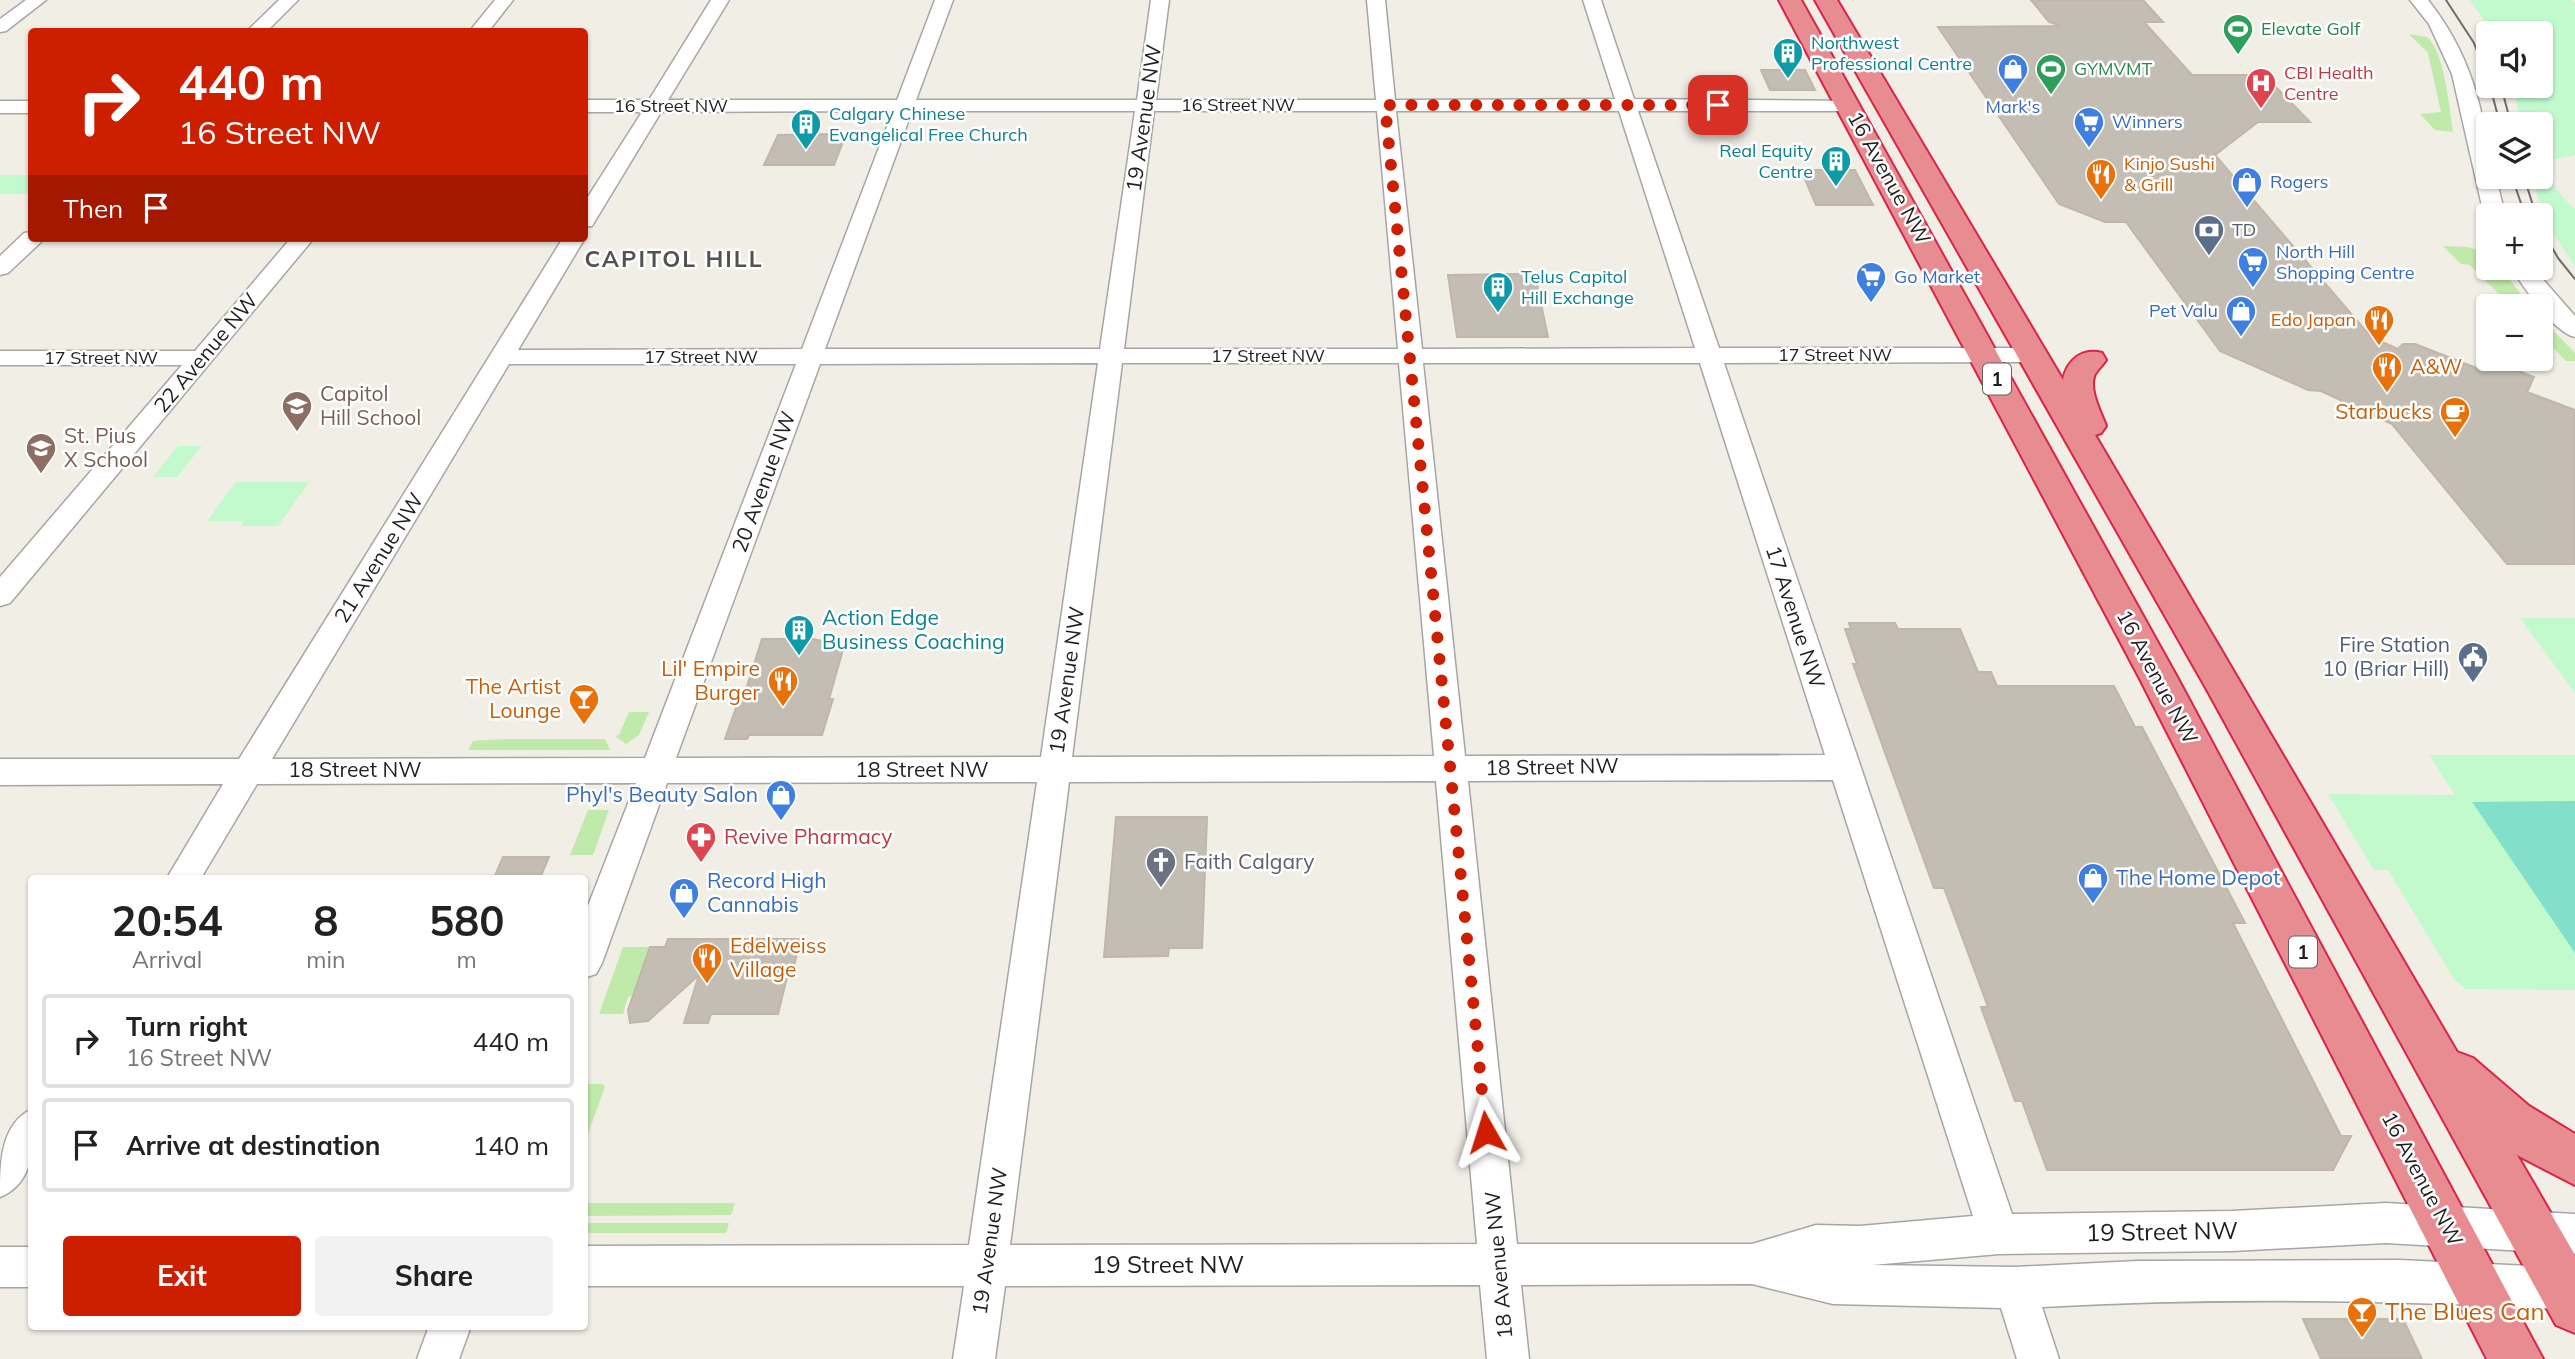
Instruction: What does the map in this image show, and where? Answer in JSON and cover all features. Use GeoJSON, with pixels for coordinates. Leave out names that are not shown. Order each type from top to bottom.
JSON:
{"type":"FeatureCollection","features":[{"type":"Feature","properties":{"kind":"highway","name":"16 Avenue NW"},"geometry":{"type":"LineString","coordinates":[[1790,0],[1984,355],[2516,1359]]}},
{"type":"Feature","properties":{"kind":"highway","name":"16 Avenue NW"},"geometry":{"type":"LineString","coordinates":[[1826,0],[2091,452],[2429,1048],[2555,1233],[2572,1295]]}},
{"type":"Feature","properties":{"kind":"highway"},"geometry":{"type":"LineString","coordinates":[[2091,360],[2081,367],[2077,374],[2078,390],[2092,431],[2091,452]]}},
{"type":"Feature","properties":{"kind":"highway"},"geometry":{"type":"LineString","coordinates":[[2429,1048],[2482,1099],[2543,1145],[2575,1160]]}},
{"type":"Feature","properties":{"kind":"street"},"geometry":{"type":"LineString","coordinates":[[0,27],[37,0]]}},
{"type":"Feature","properties":{"kind":"street"},"geometry":{"type":"LineString","coordinates":[[259,28],[289,0]]}},
{"type":"Feature","properties":{"kind":"street"},"geometry":{"type":"LineString","coordinates":[[481,28],[505,0]]}},
{"type":"Feature","properties":{"kind":"street"},"geometry":{"type":"LineString","coordinates":[[588,215],[720,0]]}},
{"type":"Feature","properties":{"kind":"street","name":"20 Avenue NW"},"geometry":{"type":"LineString","coordinates":[[588,952],[944,0]]}},
{"type":"Feature","properties":{"kind":"street","name":"19 Avenue NW"},"geometry":{"type":"LineString","coordinates":[[974,1359],[1160,0]]}},
{"type":"Feature","properties":{"kind":"street","name":"18 Avenue NW"},"geometry":{"type":"LineString","coordinates":[[1376,0],[1508,1359]]}},
{"type":"Feature","properties":{"kind":"street","name":"17 Avenue NW"},"geometry":{"type":"LineString","coordinates":[[1591,0],[1999,1234]]}},
{"type":"Feature","properties":{"kind":"street"},"geometry":{"type":"LineString","coordinates":[[2419,0],[2447,37],[2462,70],[2492,203]]}},
{"type":"Feature","properties":{"kind":"street","name":"16 Street NW"},"geometry":{"type":"LineString","coordinates":[[588,106],[1849,104]]}},
{"type":"Feature","properties":{"kind":"street"},"geometry":{"type":"LineString","coordinates":[[0,107],[28,107]]}},
{"type":"Feature","properties":{"kind":"street"},"geometry":{"type":"LineString","coordinates":[[0,268],[28,242]]}},
{"type":"Feature","properties":{"kind":"street","name":"22 Avenue NW"},"geometry":{"type":"LineString","coordinates":[[0,596],[300,242]]}},
{"type":"Feature","properties":{"kind":"street","name":"21 Avenue NW"},"geometry":{"type":"LineString","coordinates":[[185,875],[572,242]]}},
{"type":"Feature","properties":{"kind":"street"},"geometry":{"type":"LineString","coordinates":[[2531,280],[2575,330]]}},
{"type":"Feature","properties":{"kind":"street","name":"17 Street NW"},"geometry":{"type":"LineString","coordinates":[[502,357],[2035,355]]}},
{"type":"Feature","properties":{"kind":"street","name":"17 Street NW"},"geometry":{"type":"LineString","coordinates":[[0,358],[201,358]]}},
{"type":"Feature","properties":{"kind":"street","name":"18 Street NW"},"geometry":{"type":"LineString","coordinates":[[0,772],[1844,767]]}},
{"type":"Feature","properties":{"kind":"street"},"geometry":{"type":"LineString","coordinates":[[0,1178],[28,1133]]}},
{"type":"Feature","properties":{"kind":"street","name":"19 Street NW"},"geometry":{"type":"LineString","coordinates":[[1752,1264],[1816,1245],[1860,1246],[1999,1234],[2232,1231],[2386,1223],[2555,1233]]}},
{"type":"Feature","properties":{"kind":"street","name":"19 Street NW"},"geometry":{"type":"LineString","coordinates":[[588,1266],[1752,1264],[1833,1284],[2015,1288],[2137,1281],[2399,1280],[2477,1284],[2572,1295]]}},
{"type":"Feature","properties":{"kind":"street"},"geometry":{"type":"LineString","coordinates":[[0,1267],[28,1267]]}},
{"type":"Feature","properties":{"kind":"street"},"geometry":{"type":"LineString","coordinates":[[2015,1288],[2038,1359]]}},
{"type":"Feature","properties":{"kind":"street"},"geometry":{"type":"LineString","coordinates":[[438,1359],[449,1330]]}},
{"type":"Feature","properties":{"kind":"green space"},"geometry":{"type":"Polygon","coordinates":[[[2470,0],[2571,0],[2575,3],[2575,155],[2553,161],[2553,112],[2518,112],[2516,98],[2553,98],[2553,21],[2485,21],[2470,0]]]}},
{"type":"Feature","properties":{"kind":"green space"},"geometry":{"type":"Polygon","coordinates":[[[2409,34],[2427,37],[2438,54],[2453,132],[2435,130],[2420,114],[2441,112],[2428,53],[2409,34]]]}},
{"type":"Feature","properties":{"kind":"green space"},"geometry":{"type":"Polygon","coordinates":[[[0,175],[28,175],[28,194],[0,194],[0,175]]]}},
{"type":"Feature","properties":{"kind":"green space"},"geometry":{"type":"Polygon","coordinates":[[[2553,183],[2575,209],[2575,266],[2553,233],[2553,203],[2540,203],[2536,189],[2553,189],[2553,183]]]}},
{"type":"Feature","properties":{"kind":"green space"},"geometry":{"type":"Polygon","coordinates":[[[2443,246],[2476,249],[2476,271],[2470,265],[2461,264],[2443,246]]]}},
{"type":"Feature","properties":{"kind":"green space"},"geometry":{"type":"Polygon","coordinates":[[[2485,280],[2510,280],[2521,294],[2499,294],[2485,280]]]}},
{"type":"Feature","properties":{"kind":"green space"},"geometry":{"type":"Polygon","coordinates":[[[2553,330],[2575,353],[2575,361],[2566,361],[2553,348],[2553,330]]]}},
{"type":"Feature","properties":{"kind":"green space"},"geometry":{"type":"Polygon","coordinates":[[[178,446],[202,446],[177,477],[153,477],[178,446]]]}},
{"type":"Feature","properties":{"kind":"green space"},"geometry":{"type":"Polygon","coordinates":[[[236,482],[309,482],[278,526],[241,526],[243,521],[207,521],[236,482]]]}},
{"type":"Feature","properties":{"kind":"green space"},"geometry":{"type":"Polygon","coordinates":[[[2520,618],[2575,618],[2575,693],[2520,618]]]}},
{"type":"Feature","properties":{"kind":"green space"},"geometry":{"type":"Polygon","coordinates":[[[629,712],[649,712],[639,735],[626,744],[615,736],[619,735],[629,712]]]}},
{"type":"Feature","properties":{"kind":"green space"},"geometry":{"type":"Polygon","coordinates":[[[605,739],[610,750],[468,750],[473,741],[605,739]]]}},
{"type":"Feature","properties":{"kind":"green space"},"geometry":{"type":"Polygon","coordinates":[[[2429,755],[2575,755],[2575,990],[2466,989],[2454,979],[2388,870],[2374,870],[2328,794],[2455,795],[2429,755]]]}},
{"type":"Feature","properties":{"kind":"green space"},"geometry":{"type":"Polygon","coordinates":[[[2575,801],[2575,953],[2472,802],[2575,801]]]}},
{"type":"Feature","properties":{"kind":"green space"},"geometry":{"type":"Polygon","coordinates":[[[588,810],[609,810],[593,855],[570,855],[588,810]]]}},
{"type":"Feature","properties":{"kind":"green space"},"geometry":{"type":"Polygon","coordinates":[[[623,947],[650,947],[633,996],[628,997],[623,1014],[599,1014],[623,947]]]}},
{"type":"Feature","properties":{"kind":"green space"},"geometry":{"type":"Polygon","coordinates":[[[588,1084],[603,1084],[605,1087],[588,1134],[588,1084]]]}},
{"type":"Feature","properties":{"kind":"green space"},"geometry":{"type":"Polygon","coordinates":[[[588,1203],[735,1203],[731,1215],[588,1216],[588,1203]]]}},
{"type":"Feature","properties":{"kind":"green space"},"geometry":{"type":"Polygon","coordinates":[[[588,1223],[729,1223],[726,1233],[588,1233],[588,1223]]]}},
{"type":"Feature","properties":{"kind":"building","name":"North Hill Shopping Centre"},"geometry":{"type":"Polygon","coordinates":[[[2031,0],[2143,0],[2163,22],[2144,22],[2192,75],[2264,75],[2310,122],[2258,122],[2215,155],[2371,337],[2398,349],[2403,344],[2415,344],[2476,368],[2476,371],[2518,371],[2534,377],[2527,392],[2575,410],[2575,564],[2507,564],[2392,424],[2321,391],[2308,390],[2220,351],[2126,222],[2105,222],[2059,204],[1938,27],[2061,26],[2049,22],[2031,0]]]}},
{"type":"Feature","properties":{"kind":"building","name":"Northwest Professional Centre"},"geometry":{"type":"Polygon","coordinates":[[[1761,70],[1805,70],[1815,90],[1770,90],[1761,70]]]}},
{"type":"Feature","properties":{"kind":"building","name":"Calgary Chinese Evangelical Free Church"},"geometry":{"type":"Polygon","coordinates":[[[846,134],[834,165],[764,165],[778,135],[846,134]]]}},
{"type":"Feature","properties":{"kind":"building","name":"Real Equity Centre"},"geometry":{"type":"Polygon","coordinates":[[[1801,170],[1855,170],[1873,205],[1816,205],[1801,170]]]}},
{"type":"Feature","properties":{"kind":"building","name":"Telus Capitol Hill Exchange"},"geometry":{"type":"Polygon","coordinates":[[[1521,274],[1522,280],[1536,280],[1548,337],[1457,337],[1448,275],[1521,274]]]}},
{"type":"Feature","properties":{"kind":"building","name":"The Home Depot"},"geometry":{"type":"Polygon","coordinates":[[[1849,623],[1895,623],[1898,629],[1960,629],[1978,672],[1991,672],[1997,686],[2114,686],[2135,727],[2142,727],[2245,923],[2233,923],[2341,1136],[2351,1136],[2333,1170],[2047,1170],[2022,1101],[2015,1101],[1981,1007],[1988,1007],[1944,888],[1934,888],[1853,664],[1857,664],[1845,629],[1851,629],[1849,623]]]}},
{"type":"Feature","properties":{"kind":"building"},"geometry":{"type":"Polygon","coordinates":[[[762,639],[813,639],[844,646],[822,735],[749,735],[747,739],[725,739],[739,699],[743,699],[762,639]]]}},
{"type":"Feature","properties":{"kind":"building","name":"Faith Calgary"},"geometry":{"type":"Polygon","coordinates":[[[1116,817],[1207,817],[1202,948],[1169,948],[1168,956],[1104,957],[1116,817]]]}},
{"type":"Feature","properties":{"kind":"building"},"geometry":{"type":"Polygon","coordinates":[[[503,857],[549,857],[541,875],[495,875],[503,857]]]}},
{"type":"Feature","properties":{"kind":"building","name":"Edelweiss Village"},"geometry":{"type":"Polygon","coordinates":[[[668,939],[801,939],[793,969],[789,969],[778,1014],[711,1014],[708,1023],[684,1023],[699,975],[648,1021],[630,1023],[628,1010],[650,947],[665,947],[668,939]]]}},
{"type":"Feature","properties":{"kind":"building","name":"The Blues Can"},"geometry":{"type":"Polygon","coordinates":[[[2303,1319],[2403,1319],[2422,1359],[2321,1359],[2303,1319]]]}},
{"type":"Feature","properties":{"kind":"tram line"},"geometry":{"type":"LineString","coordinates":[[2446,0],[2476,48]]}},
{"type":"Feature","properties":{"kind":"tram line"},"geometry":{"type":"LineString","coordinates":[[2493,98],[2497,112]]}},
{"type":"Feature","properties":{"kind":"tram line"},"geometry":{"type":"LineString","coordinates":[[2504,98],[2508,112]]}},
{"type":"Feature","properties":{"kind":"tram line"},"geometry":{"type":"LineString","coordinates":[[2516,189],[2521,203]]}},
{"type":"Feature","properties":{"kind":"tram line"},"geometry":{"type":"LineString","coordinates":[[2528,189],[2532,203]]}},
{"type":"Feature","properties":{"kind":"tram line"},"geometry":{"type":"LineString","coordinates":[[2553,249],[2575,279]]}},
{"type":"Feature","properties":{"kind":"place","name":"Elevate Golf"},"geometry":{"type":"Point","coordinates":[2238,56]}},
{"type":"Feature","properties":{"kind":"place","name":"Northwest Professional Centre"},"geometry":{"type":"Point","coordinates":[1788,80]}},
{"type":"Feature","properties":{"kind":"place","name":"Mark's"},"geometry":{"type":"Point","coordinates":[2013,96]}},
{"type":"Feature","properties":{"kind":"place","name":"GYMVMT"},"geometry":{"type":"Point","coordinates":[2051,96]}},
{"type":"Feature","properties":{"kind":"place","name":"CBI Health Centre"},"geometry":{"type":"Point","coordinates":[2261,110]}},
{"type":"Feature","properties":{"kind":"place","name":"Winners"},"geometry":{"type":"Point","coordinates":[2089,149]}},
{"type":"Feature","properties":{"kind":"place","name":"Calgary Chinese Evangelical Free Church"},"geometry":{"type":"Point","coordinates":[806,151]}},
{"type":"Feature","properties":{"kind":"place","name":"Real Equity Centre"},"geometry":{"type":"Point","coordinates":[1836,188]}},
{"type":"Feature","properties":{"kind":"place","name":"Kinjo Sushi & Grill"},"geometry":{"type":"Point","coordinates":[2101,201]}},
{"type":"Feature","properties":{"kind":"place","name":"Rogers"},"geometry":{"type":"Point","coordinates":[2247,209]}},
{"type":"Feature","properties":{"kind":"place","name":"TD"},"geometry":{"type":"Point","coordinates":[2209,257]}},
{"type":"Feature","properties":{"kind":"place","name":"North Hill Shopping Centre"},"geometry":{"type":"Point","coordinates":[2253,289]}},
{"type":"Feature","properties":{"kind":"place","name":"Go Market"},"geometry":{"type":"Point","coordinates":[1871,304]}},
{"type":"Feature","properties":{"kind":"place","name":"Telus Capitol Hill Exchange"},"geometry":{"type":"Point","coordinates":[1498,314]}},
{"type":"Feature","properties":{"kind":"place","name":"Pet Valu"},"geometry":{"type":"Point","coordinates":[2241,338]}},
{"type":"Feature","properties":{"kind":"place","name":"Edo Japan"},"geometry":{"type":"Point","coordinates":[2379,347]}},
{"type":"Feature","properties":{"kind":"place","name":"A&W"},"geometry":{"type":"Point","coordinates":[2387,394]}},
{"type":"Feature","properties":{"kind":"place","name":"Capitol Hill School"},"geometry":{"type":"Point","coordinates":[297,433]}},
{"type":"Feature","properties":{"kind":"place","name":"Starbucks"},"geometry":{"type":"Point","coordinates":[2455,439]}},
{"type":"Feature","properties":{"kind":"place","name":"St. Pius X School"},"geometry":{"type":"Point","coordinates":[41,475]}},
{"type":"Feature","properties":{"kind":"place","name":"Action Edge Business Coaching"},"geometry":{"type":"Point","coordinates":[799,657]}},
{"type":"Feature","properties":{"kind":"place","name":"Fire Station 10 (Briar Hill)"},"geometry":{"type":"Point","coordinates":[2473,684]}},
{"type":"Feature","properties":{"kind":"place","name":"Lil' Empire Burger"},"geometry":{"type":"Point","coordinates":[783,708]}},
{"type":"Feature","properties":{"kind":"place","name":"The Artist Lounge"},"geometry":{"type":"Point","coordinates":[584,726]}},
{"type":"Feature","properties":{"kind":"place","name":"Phyl's Beauty Salon"},"geometry":{"type":"Point","coordinates":[781,822]}},
{"type":"Feature","properties":{"kind":"place","name":"Revive Pharmacy"},"geometry":{"type":"Point","coordinates":[701,864]}},
{"type":"Feature","properties":{"kind":"place","name":"Faith Calgary"},"geometry":{"type":"Point","coordinates":[1161,889]}},
{"type":"Feature","properties":{"kind":"place","name":"The Home Depot"},"geometry":{"type":"Point","coordinates":[2093,905]}},
{"type":"Feature","properties":{"kind":"place","name":"Record High Cannabis"},"geometry":{"type":"Point","coordinates":[684,920]}},
{"type":"Feature","properties":{"kind":"place","name":"Edelweiss Village"},"geometry":{"type":"Point","coordinates":[707,985]}},
{"type":"Feature","properties":{"kind":"place","name":"The Blues Can"},"geometry":{"type":"Point","coordinates":[2362,1339]}},
{"type":"Feature","properties":{"kind":"district","name":"CAPITOL HILL"},"geometry":{"type":"Point","coordinates":[674,259]}},
{"type":"Feature","properties":{"kind":"route"},"geometry":{"type":"LineString","coordinates":[[1486,1132],[1385,105],[1718,105]]}}]}
